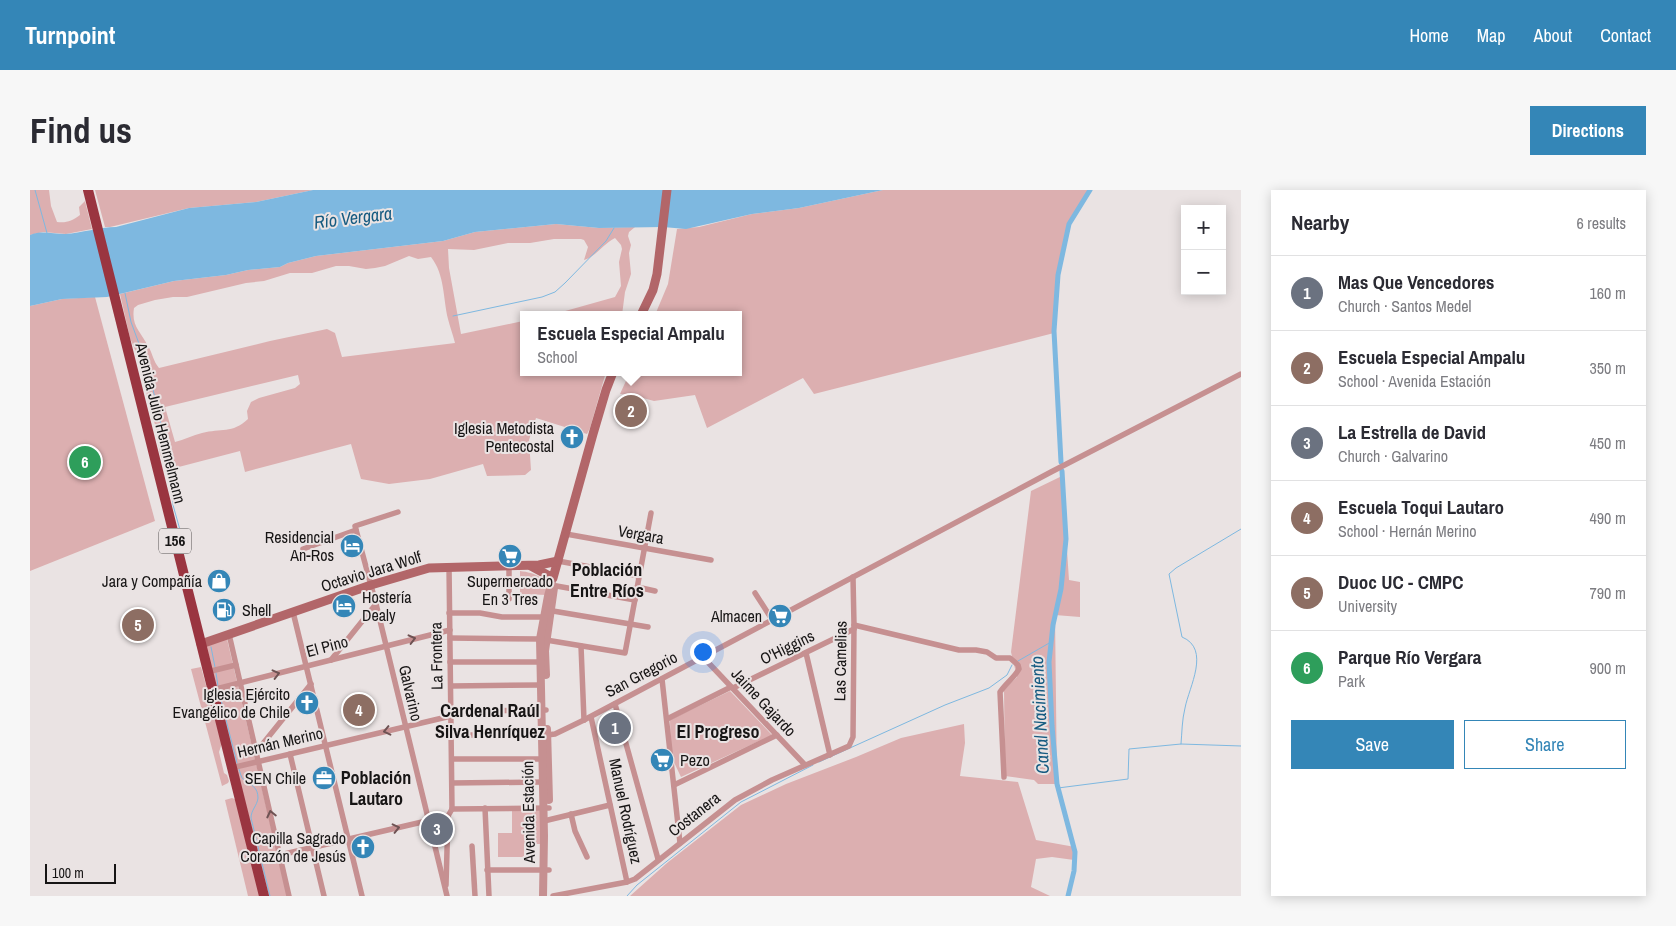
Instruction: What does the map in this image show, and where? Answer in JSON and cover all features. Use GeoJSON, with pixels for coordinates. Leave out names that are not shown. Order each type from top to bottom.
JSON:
{"type":"FeatureCollection","features":[{"type":"Feature","properties":{"kind":"highway","name":"Avenida Julio Hemmelmann"},"geometry":{"type":"LineString","coordinates":[[88,190],[264,896]]}},
{"type":"Feature","properties":{"kind":"main road"},"geometry":{"type":"LineString","coordinates":[[643,311],[656,282],[667,190]]}},
{"type":"Feature","properties":{"kind":"main road","name":"Avenida Estación"},"geometry":{"type":"LineString","coordinates":[[552,583],[593,434],[611,376]]}},
{"type":"Feature","properties":{"kind":"main road","name":"Octavio Jara Wolf"},"geometry":{"type":"LineString","coordinates":[[200,644],[371,585],[429,568],[449,566],[530,566],[545,565],[558,561]]}},
{"type":"Feature","properties":{"kind":"main road"},"geometry":{"type":"LineString","coordinates":[[530,566],[552,583]]}},
{"type":"Feature","properties":{"kind":"street","name":"San Gregorio"},"geometry":{"type":"LineString","coordinates":[[544,735],[554,734],[591,717],[1241,374]]}},
{"type":"Feature","properties":{"kind":"street"},"geometry":{"type":"LineString","coordinates":[[303,549],[398,512]]}},
{"type":"Feature","properties":{"kind":"street"},"geometry":{"type":"LineString","coordinates":[[450,638],[544,640],[625,653],[651,513]]}},
{"type":"Feature","properties":{"kind":"street","name":"Galvarino"},"geometry":{"type":"LineString","coordinates":[[355,528],[376,604],[446,894]]}},
{"type":"Feature","properties":{"kind":"street","name":"Vergara"},"geometry":{"type":"LineString","coordinates":[[566,534],[711,560]]}},
{"type":"Feature","properties":{"kind":"street"},"geometry":{"type":"LineString","coordinates":[[558,561],[639,576]]}},
{"type":"Feature","properties":{"kind":"street","name":"La Frontera"},"geometry":{"type":"LineString","coordinates":[[446,894],[448,816],[452,809],[449,566]]}},
{"type":"Feature","properties":{"kind":"street"},"geometry":{"type":"LineString","coordinates":[[508,599],[509,567]]}},
{"type":"Feature","properties":{"kind":"street","name":"Las Camelias"},"geometry":{"type":"LineString","coordinates":[[851,744],[853,737],[853,578]]}},
{"type":"Feature","properties":{"kind":"street"},"geometry":{"type":"LineString","coordinates":[[552,583],[635,600]]}},
{"type":"Feature","properties":{"kind":"street","name":"Avenida Estación"},"geometry":{"type":"LineString","coordinates":[[549,896],[544,735],[544,640],[546,612],[552,583]]}},
{"type":"Feature","properties":{"kind":"street"},"geometry":{"type":"LineString","coordinates":[[637,587],[655,591]]}},
{"type":"Feature","properties":{"kind":"street"},"geometry":{"type":"LineString","coordinates":[[754,593],[773,621]]}},
{"type":"Feature","properties":{"kind":"street"},"geometry":{"type":"LineString","coordinates":[[331,660],[376,604]]}},
{"type":"Feature","properties":{"kind":"street"},"geometry":{"type":"LineString","coordinates":[[293,612],[362,896]]}},
{"type":"Feature","properties":{"kind":"street"},"geometry":{"type":"LineString","coordinates":[[449,612],[480,613],[502,617],[546,612],[648,627]]}},
{"type":"Feature","properties":{"kind":"street"},"geometry":{"type":"LineString","coordinates":[[854,627],[959,650],[987,652],[996,658],[1010,658],[1018,665],[1019,669],[1014,678],[1000,692],[1004,777]]}},
{"type":"Feature","properties":{"kind":"street","name":"O'Higgins"},"geometry":{"type":"LineString","coordinates":[[667,719],[854,627]]}},
{"type":"Feature","properties":{"kind":"street","name":"El Pino"},"geometry":{"type":"LineString","coordinates":[[212,690],[450,630]]}},
{"type":"Feature","properties":{"kind":"street"},"geometry":{"type":"LineString","coordinates":[[229,634],[289,896]]}},
{"type":"Feature","properties":{"kind":"street","name":"Avenida Estación"},"geometry":{"type":"LineString","coordinates":[[544,640],[540,662],[544,710]]}},
{"type":"Feature","properties":{"kind":"street"},"geometry":{"type":"LineString","coordinates":[[581,646],[584,720]]}},
{"type":"Feature","properties":{"kind":"street"},"geometry":{"type":"LineString","coordinates":[[806,652],[830,755]]}},
{"type":"Feature","properties":{"kind":"street","name":"Jaime Gajardo"},"geometry":{"type":"LineString","coordinates":[[703,657],[805,765]]}},
{"type":"Feature","properties":{"kind":"street"},"geometry":{"type":"LineString","coordinates":[[450,662],[540,662]]}},
{"type":"Feature","properties":{"kind":"street"},"geometry":{"type":"LineString","coordinates":[[208,672],[236,665]]}},
{"type":"Feature","properties":{"kind":"street"},"geometry":{"type":"LineString","coordinates":[[662,679],[680,842]]}},
{"type":"Feature","properties":{"kind":"street"},"geometry":{"type":"LineString","coordinates":[[257,751],[310,684]]}},
{"type":"Feature","properties":{"kind":"street"},"geometry":{"type":"LineString","coordinates":[[451,686],[541,685]]}},
{"type":"Feature","properties":{"kind":"street"},"geometry":{"type":"LineString","coordinates":[[615,704],[658,859]]}},
{"type":"Feature","properties":{"kind":"street","name":"Hernán Merino"},"geometry":{"type":"LineString","coordinates":[[231,768],[405,727],[451,714],[544,710]]}},
{"type":"Feature","properties":{"kind":"street","name":"Manuel Rodríguez"},"geometry":{"type":"LineString","coordinates":[[591,717],[627,882]]}},
{"type":"Feature","properties":{"kind":"street"},"geometry":{"type":"LineString","coordinates":[[452,735],[544,735]]}},
{"type":"Feature","properties":{"kind":"street","name":"Avenida Estación"},"geometry":{"type":"LineString","coordinates":[[544,735],[542,759],[546,808]]}},
{"type":"Feature","properties":{"kind":"street"},"geometry":{"type":"LineString","coordinates":[[674,785],[777,736]]}},
{"type":"Feature","properties":{"kind":"street","name":"Costanera"},"geometry":{"type":"LineString","coordinates":[[553,896],[635,879],[735,800],[759,786],[851,744]]}},
{"type":"Feature","properties":{"kind":"street"},"geometry":{"type":"LineString","coordinates":[[290,754],[324,896]]}},
{"type":"Feature","properties":{"kind":"street"},"geometry":{"type":"LineString","coordinates":[[452,759],[542,759]]}},
{"type":"Feature","properties":{"kind":"street"},"geometry":{"type":"LineString","coordinates":[[452,782],[543,782]]}},
{"type":"Feature","properties":{"kind":"street"},"geometry":{"type":"LineString","coordinates":[[546,821],[610,805]]}},
{"type":"Feature","properties":{"kind":"street"},"geometry":{"type":"LineString","coordinates":[[485,808],[489,896]]}},
{"type":"Feature","properties":{"kind":"street"},"geometry":{"type":"LineString","coordinates":[[452,809],[546,808]]}},
{"type":"Feature","properties":{"kind":"street"},"geometry":{"type":"LineString","coordinates":[[571,814],[575,832],[587,857]]}},
{"type":"Feature","properties":{"kind":"street"},"geometry":{"type":"LineString","coordinates":[[280,855],[448,816]]}},
{"type":"Feature","properties":{"kind":"street"},"geometry":{"type":"LineString","coordinates":[[472,846],[475,896]]}},
{"type":"Feature","properties":{"kind":"street"},"geometry":{"type":"LineString","coordinates":[[487,870],[547,870]]}},
{"type":"Feature","properties":{"kind":"street","name":"Avenida Estación"},"geometry":{"type":"LineString","coordinates":[[543,896],[547,870]]}},
{"type":"Feature","properties":{"kind":"shaded area"},"geometry":{"type":"Polygon","coordinates":[[[30,190],[49,190],[51,206],[57,222],[69,221],[80,215],[79,207],[85,201],[92,229],[66,234],[43,232],[30,235],[30,190]]]}},
{"type":"Feature","properties":{"kind":"shaded area"},"geometry":{"type":"Polygon","coordinates":[[[95,190],[313,190],[256,202],[189,208],[105,227],[95,190]]]}},
{"type":"Feature","properties":{"kind":"shaded area"},"geometry":{"type":"Polygon","coordinates":[[[883,190],[1090,190],[1069,224],[1058,275],[1054,333],[814,394],[803,378],[707,428],[695,395],[654,401],[620,394],[628,376],[742,376],[742,311],[657,311],[668,284],[677,229],[699,227],[752,214],[799,208],[883,190]]]}},
{"type":"Feature","properties":{"kind":"shaded area"},"geometry":{"type":"Polygon","coordinates":[[[556,224],[599,228],[635,227],[629,232],[628,236],[631,245],[629,253],[631,274],[625,292],[623,311],[565,311],[615,297],[621,286],[619,262],[622,249],[615,238],[593,256],[584,260],[588,247],[584,240],[581,239],[508,243],[474,250],[448,249],[449,268],[461,334],[520,322],[520,376],[605,376],[587,434],[536,418],[529,440],[531,470],[525,475],[487,476],[483,464],[430,479],[389,484],[361,479],[351,444],[245,472],[240,451],[171,469],[164,463],[160,454],[156,428],[147,397],[145,378],[130,338],[120,294],[174,281],[280,267],[316,256],[443,241],[475,232],[556,224]],[[409,256],[385,266],[366,269],[336,266],[312,273],[290,273],[264,281],[246,283],[187,297],[155,300],[134,308],[134,320],[159,368],[327,329],[335,333],[342,357],[455,343],[436,264],[431,257],[418,259],[409,256]],[[298,375],[165,407],[175,442],[202,433],[237,427],[248,419],[247,411],[251,402],[295,388],[300,384],[298,375]]]}},
{"type":"Feature","properties":{"kind":"shaded area"},"geometry":{"type":"Polygon","coordinates":[[[95,297],[155,521],[30,571],[30,306],[62,299],[95,297]]]}},
{"type":"Feature","properties":{"kind":"shaded area"},"geometry":{"type":"Polygon","coordinates":[[[1062,476],[1069,580],[1080,582],[1080,617],[1055,615],[1057,784],[1038,784],[1034,780],[1005,776],[1004,690],[1017,677],[1011,652],[1031,491],[1062,476]]]}},
{"type":"Feature","properties":{"kind":"shaded area"},"geometry":{"type":"Polygon","coordinates":[[[520,571],[531,573],[543,580],[547,589],[547,595],[520,594],[520,571]]]}},
{"type":"Feature","properties":{"kind":"shaded area"},"geometry":{"type":"Polygon","coordinates":[[[227,639],[287,896],[269,896],[205,644],[227,639]]]}},
{"type":"Feature","properties":{"kind":"shaded area"},"geometry":{"type":"Polygon","coordinates":[[[201,667],[222,743],[219,752],[224,773],[229,781],[222,786],[191,669],[201,667]]]}},
{"type":"Feature","properties":{"kind":"shaded area"},"geometry":{"type":"Polygon","coordinates":[[[730,691],[772,735],[681,777],[671,756],[670,720],[730,691]]]}},
{"type":"Feature","properties":{"kind":"shaded area"},"geometry":{"type":"Polygon","coordinates":[[[964,724],[965,743],[960,776],[1018,782],[1036,840],[1075,847],[1074,860],[1052,857],[1036,859],[1031,887],[1050,896],[630,896],[667,863],[741,805],[786,784],[901,738],[964,724]]]}},
{"type":"Feature","properties":{"kind":"shaded area"},"geometry":{"type":"Polygon","coordinates":[[[232,798],[237,800],[261,896],[248,896],[225,800],[232,798]]]}},
{"type":"Feature","properties":{"kind":"shaded area"},"geometry":{"type":"Polygon","coordinates":[[[512,811],[540,811],[540,844],[524,844],[524,857],[498,857],[498,833],[512,833],[512,811]]]}},
{"type":"Feature","properties":{"kind":"water","name":"Río Vergara"},"geometry":{"type":"Polygon","coordinates":[[[313,190],[883,190],[799,208],[752,214],[686,229],[663,227],[599,228],[556,224],[475,232],[443,241],[316,256],[280,267],[174,281],[107,297],[62,299],[30,306],[30,235],[43,232],[65,234],[116,227],[189,208],[256,202],[313,190]]]}},
{"type":"Feature","properties":{"kind":"waterway"},"geometry":{"type":"LineString","coordinates":[[35,190],[47,233]]}},
{"type":"Feature","properties":{"kind":"waterway","name":"Canal Nacimiento"},"geometry":{"type":"LineString","coordinates":[[1061,462],[1054,331],[1058,275],[1069,224],[1090,190]]}},
{"type":"Feature","properties":{"kind":"waterway"},"geometry":{"type":"LineString","coordinates":[[453,316],[542,297],[555,292],[606,241],[614,228]]}},
{"type":"Feature","properties":{"kind":"waterway"},"geometry":{"type":"LineString","coordinates":[[125,293],[131,322],[148,368],[162,428],[173,505],[182,537],[183,552]]}},
{"type":"Feature","properties":{"kind":"waterway","name":"Canal Nacimiento"},"geometry":{"type":"LineString","coordinates":[[1062,471],[1066,539],[1061,589],[1053,625],[1049,662],[1057,784],[1075,852],[1074,871],[1068,896]]}},
{"type":"Feature","properties":{"kind":"waterway"},"geometry":{"type":"LineString","coordinates":[[1181,744],[1184,712],[1197,659],[1191,643],[1182,637],[1169,574],[1241,529]]}},
{"type":"Feature","properties":{"kind":"waterway"},"geometry":{"type":"LineString","coordinates":[[1018,661],[1051,642]]}},
{"type":"Feature","properties":{"kind":"waterway"},"geometry":{"type":"LineString","coordinates":[[211,647],[215,667]]}},
{"type":"Feature","properties":{"kind":"waterway"},"geometry":{"type":"LineString","coordinates":[[819,762],[945,705],[989,688],[1007,675],[1012,665]]}},
{"type":"Feature","properties":{"kind":"waterway"},"geometry":{"type":"LineString","coordinates":[[216,673],[218,686]]}},
{"type":"Feature","properties":{"kind":"waterway"},"geometry":{"type":"LineString","coordinates":[[219,692],[237,763]]}},
{"type":"Feature","properties":{"kind":"waterway"},"geometry":{"type":"LineString","coordinates":[[1058,788],[1128,779],[1129,749],[1181,744],[1241,746]]}},
{"type":"Feature","properties":{"kind":"waterway"},"geometry":{"type":"LineString","coordinates":[[627,896],[637,885],[741,802],[813,765]]}},
{"type":"Feature","properties":{"kind":"waterway"},"geometry":{"type":"LineString","coordinates":[[239,769],[243,779],[254,787],[258,794],[251,818],[270,896]]}},
{"type":"Feature","properties":{"kind":"place","name":"Escuela Especial Ampalu"},"geometry":{"type":"Point","coordinates":[631,411]}},
{"type":"Feature","properties":{"kind":"place","name":"Iglesia Metodista Pentecostal"},"geometry":{"type":"Point","coordinates":[572,437]}},
{"type":"Feature","properties":{"kind":"place","name":"Parque Río Vergara"},"geometry":{"type":"Point","coordinates":[85,462]}},
{"type":"Feature","properties":{"kind":"place","name":"Residencial An-Ros"},"geometry":{"type":"Point","coordinates":[352,546]}},
{"type":"Feature","properties":{"kind":"place","name":"Supermercado En 3 Tres"},"geometry":{"type":"Point","coordinates":[510,556]}},
{"type":"Feature","properties":{"kind":"place","name":"Jara y Compañía"},"geometry":{"type":"Point","coordinates":[219,581]}},
{"type":"Feature","properties":{"kind":"place","name":"Hostería Dealy"},"geometry":{"type":"Point","coordinates":[344,606]}},
{"type":"Feature","properties":{"kind":"place","name":"Shell"},"geometry":{"type":"Point","coordinates":[224,610]}},
{"type":"Feature","properties":{"kind":"place","name":"Almacen"},"geometry":{"type":"Point","coordinates":[780,616]}},
{"type":"Feature","properties":{"kind":"place","name":"Duoc UC - CMPC"},"geometry":{"type":"Point","coordinates":[138,625]}},
{"type":"Feature","properties":{"kind":"place","name":"Iglesia Ejército Evangélico de Chile"},"geometry":{"type":"Point","coordinates":[307,703]}},
{"type":"Feature","properties":{"kind":"place","name":"Escuela Toqui Lautaro"},"geometry":{"type":"Point","coordinates":[359,710]}},
{"type":"Feature","properties":{"kind":"place","name":"Mas Que Vencedores"},"geometry":{"type":"Point","coordinates":[615,728]}},
{"type":"Feature","properties":{"kind":"place","name":"Pezo"},"geometry":{"type":"Point","coordinates":[662,760]}},
{"type":"Feature","properties":{"kind":"place","name":"SEN Chile"},"geometry":{"type":"Point","coordinates":[324,778]}},
{"type":"Feature","properties":{"kind":"place","name":"La Estrella de David"},"geometry":{"type":"Point","coordinates":[437,829]}},
{"type":"Feature","properties":{"kind":"place","name":"Capilla Sagrado Corazón de Jesús"},"geometry":{"type":"Point","coordinates":[363,847]}},
{"type":"Feature","properties":{"kind":"district","name":"Población Entre Ríos"},"geometry":{"type":"Point","coordinates":[607,580]}},
{"type":"Feature","properties":{"kind":"district","name":"Cardenal Raúl Silva Henríquez"},"geometry":{"type":"Point","coordinates":[490,721]}},
{"type":"Feature","properties":{"kind":"district","name":"El Progreso"},"geometry":{"type":"Point","coordinates":[718,732]}},
{"type":"Feature","properties":{"kind":"district","name":"Población Lautaro"},"geometry":{"type":"Point","coordinates":[376,788]}}]}
